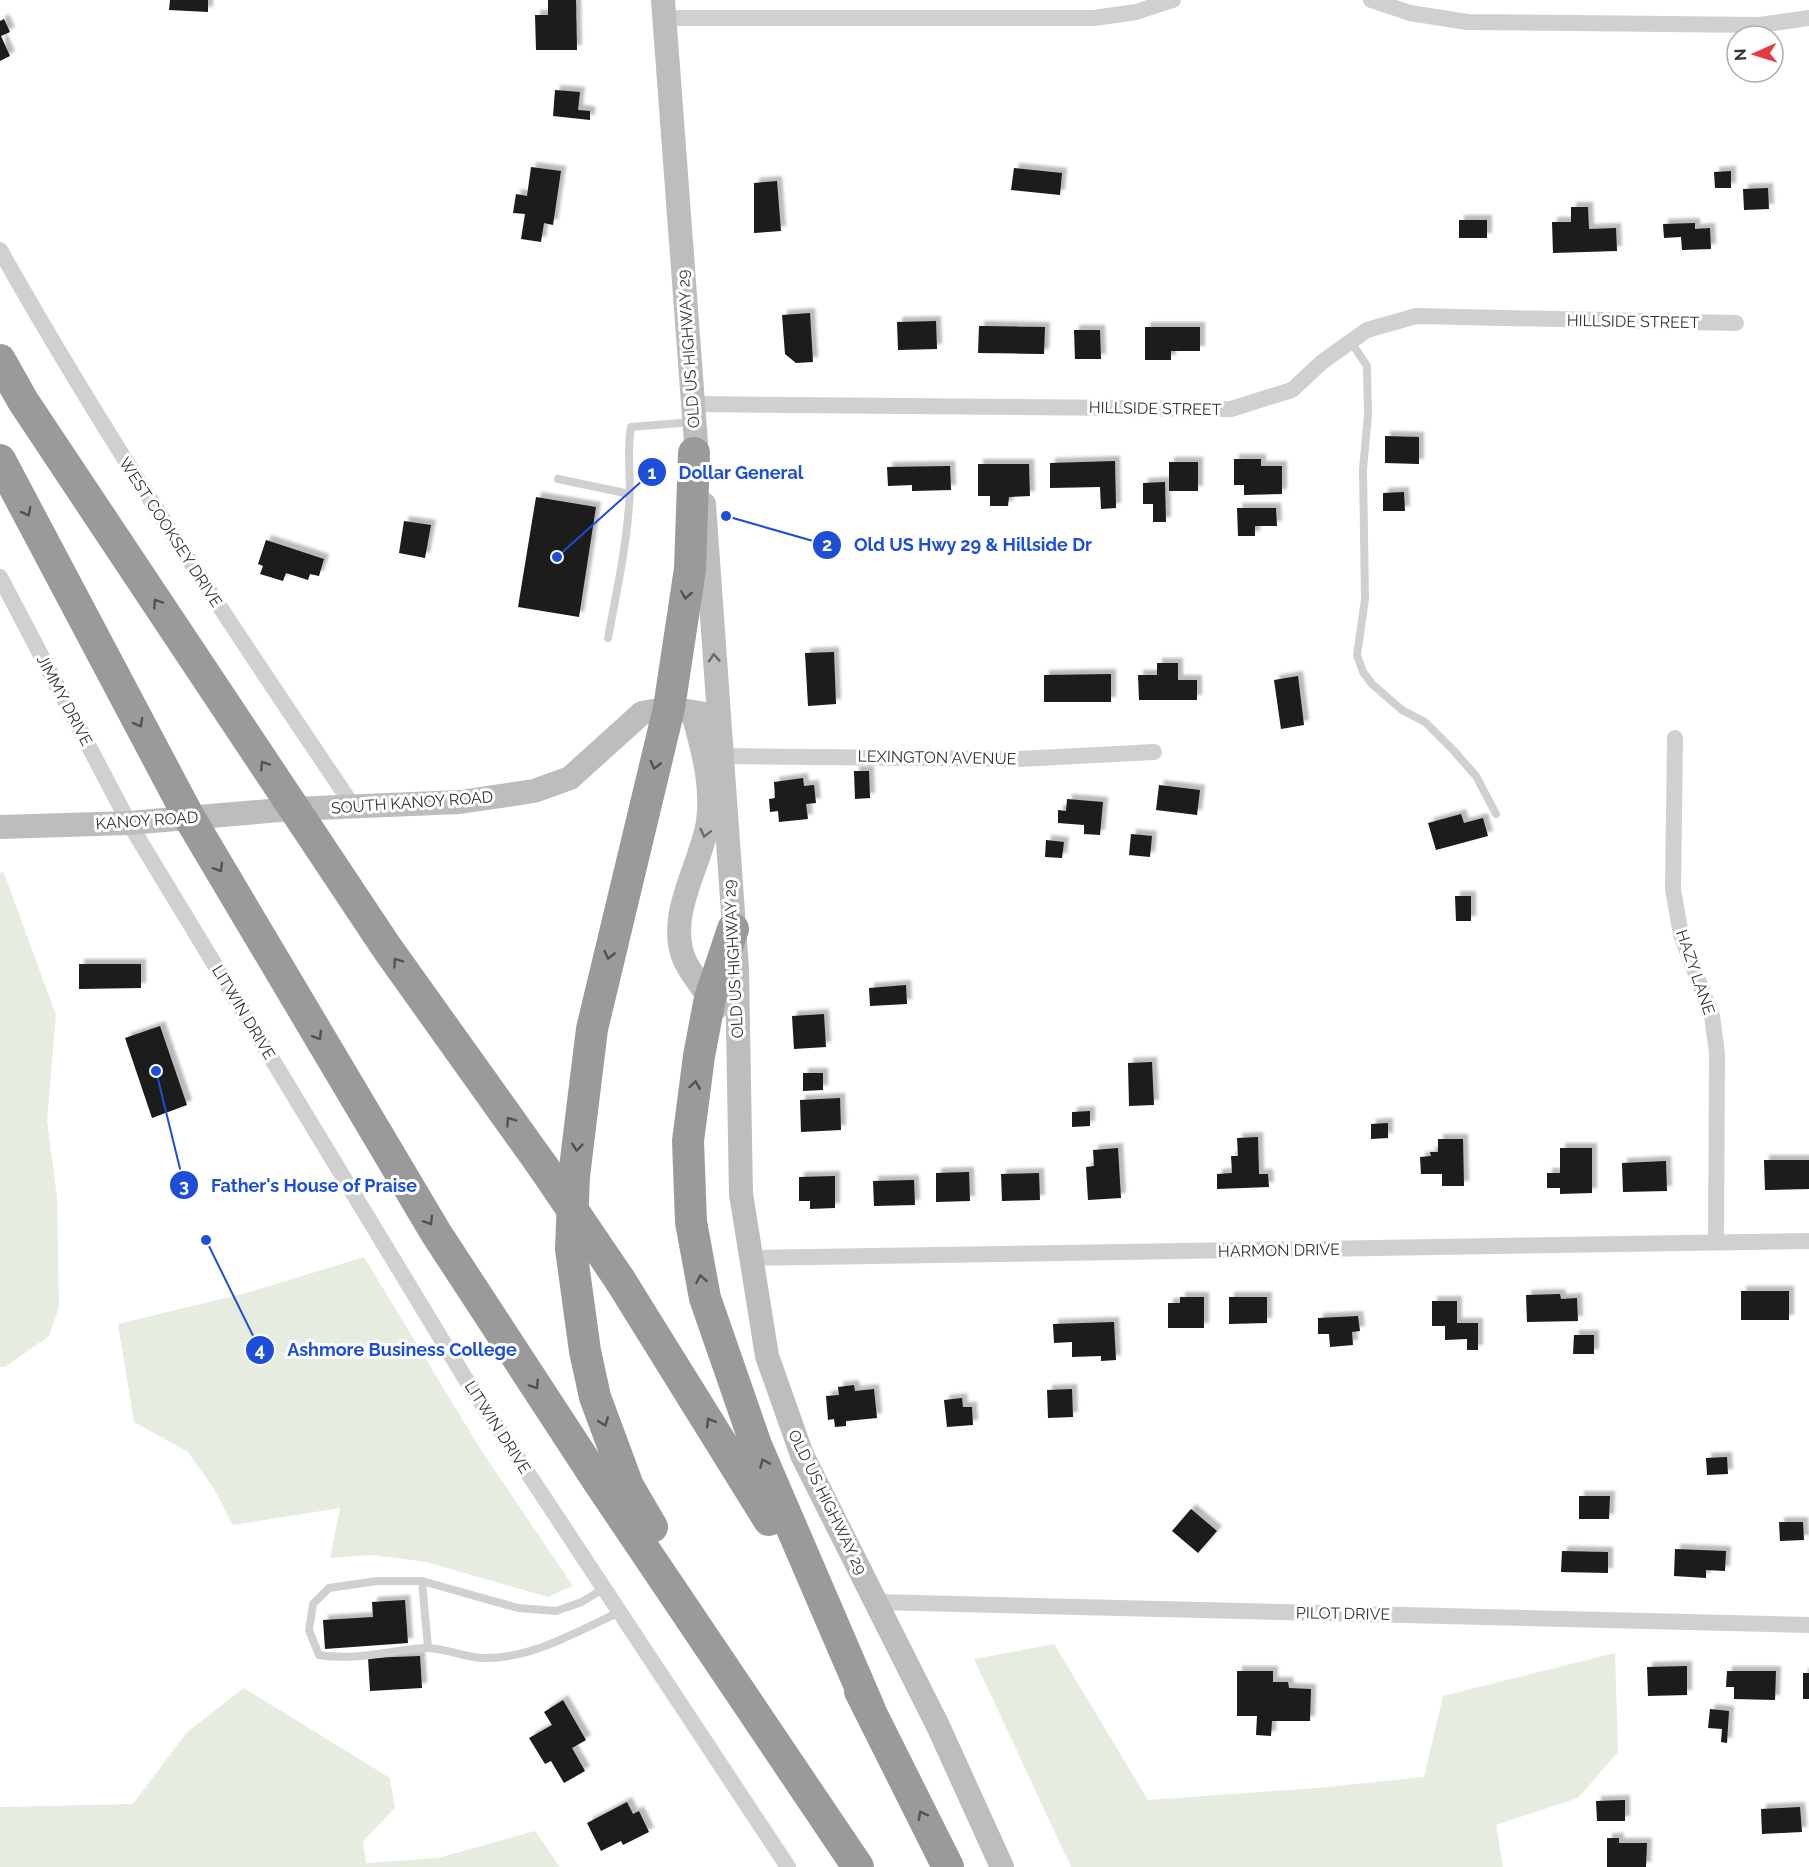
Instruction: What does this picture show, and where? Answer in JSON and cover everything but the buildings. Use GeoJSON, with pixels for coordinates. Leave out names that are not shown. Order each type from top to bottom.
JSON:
{"type":"FeatureCollection","features":[{"type":"Feature","properties":{"kind":"highway"},"geometry":{"type":"LineString","coordinates":[[0,360],[23,401],[293,809],[387,948],[544,1168],[620,1280],[754,1494],[818,1605],[948,1867]]}},
{"type":"Feature","properties":{"kind":"highway"},"geometry":{"type":"LineString","coordinates":[[694,453],[690,569],[681,711],[592,1029],[574,1176],[571,1249],[585,1352],[595,1397],[628,1486],[783,1756]]}},
{"type":"Feature","properties":{"kind":"highway"},"geometry":{"type":"LineString","coordinates":[[0,460],[189,818],[436,1233],[858,1867]]}},
{"type":"Feature","properties":{"kind":"highway"},"geometry":{"type":"LineString","coordinates":[[733,929],[710,998],[699,1056],[687,1141],[691,1222],[705,1298],[756,1445],[870,1710]]}},
{"type":"Feature","properties":{"kind":"street"},"geometry":{"type":"LineString","coordinates":[[664,9],[1094,18],[1136,12],[1173,0]]}},
{"type":"Feature","properties":{"kind":"street"},"geometry":{"type":"LineString","coordinates":[[1371,0],[1410,13],[1467,22],[1759,25],[1809,18]]}},
{"type":"Feature","properties":{"kind":"street","name":"OLD US HIGHWAY 29"},"geometry":{"type":"LineString","coordinates":[[664,9],[694,453],[705,510],[737,969],[736,1040],[741,1194],[767,1356],[802,1455],[938,1726],[1002,1867]]}},
{"type":"Feature","properties":{"kind":"street","name":"WEST COOKSEY DRIVE"},"geometry":{"type":"LineString","coordinates":[[0,250],[64,363],[205,587],[353,806]]}},
{"type":"Feature","properties":{"kind":"street","name":"HILLSIDE STREET"},"geometry":{"type":"LineString","coordinates":[[692,413],[1231,409],[1292,390],[1322,362],[1367,330],[1416,316],[1736,323]]}},
{"type":"Feature","properties":{"kind":"street","name":"JIMMY DRIVE"},"geometry":{"type":"LineString","coordinates":[[0,577],[129,823]]}},
{"type":"Feature","properties":{"kind":"street"},"geometry":{"type":"LineString","coordinates":[[681,711],[707,766],[710,795],[708,823],[682,908],[680,932],[685,961],[736,1040]]}},
{"type":"Feature","properties":{"kind":"street","name":"SOUTH KANOY ROAD"},"geometry":{"type":"LineString","coordinates":[[293,809],[460,802],[534,791],[570,778],[642,713],[681,711],[718,716]]}},
{"type":"Feature","properties":{"kind":"street","name":"HAZY LANE"},"geometry":{"type":"LineString","coordinates":[[1675,738],[1673,890],[1681,935],[1712,1016],[1717,1053],[1716,1242]]}},
{"type":"Feature","properties":{"kind":"street","name":"LEXINGTON AVENUE"},"geometry":{"type":"LineString","coordinates":[[721,756],[1019,759],[1154,752]]}},
{"type":"Feature","properties":{"kind":"street","name":"KANOY ROAD"},"geometry":{"type":"LineString","coordinates":[[0,827],[129,823],[293,809]]}},
{"type":"Feature","properties":{"kind":"street","name":"LITWIN DRIVE"},"geometry":{"type":"LineString","coordinates":[[129,823],[465,1378],[788,1867]]}},
{"type":"Feature","properties":{"kind":"street","name":"HARMON DRIVE"},"geometry":{"type":"LineString","coordinates":[[750,1257],[1809,1241]]}},
{"type":"Feature","properties":{"kind":"street","name":"PILOT DRIVE"},"geometry":{"type":"LineString","coordinates":[[877,1602],[1809,1625]]}},
{"type":"Feature","properties":{"kind":"lane"},"geometry":{"type":"LineString","coordinates":[[1351,342],[1367,366],[1368,405],[1363,469],[1365,599],[1357,655],[1363,672],[1372,684],[1402,710],[1425,722],[1476,776],[1496,814]]}},
{"type":"Feature","properties":{"kind":"lane"},"geometry":{"type":"LineString","coordinates":[[608,638],[627,532],[630,494],[628,445],[631,427],[692,413]]}},
{"type":"Feature","properties":{"kind":"lane"},"geometry":{"type":"LineString","coordinates":[[558,479],[630,494]]}},
{"type":"Feature","properties":{"kind":"lane"},"geometry":{"type":"LineString","coordinates":[[604,1588],[582,1602],[556,1611],[518,1608],[422,1581],[377,1581],[329,1588],[313,1604],[309,1630],[319,1655],[341,1658],[428,1648],[482,1658],[512,1656],[540,1647],[620,1612]]}},
{"type":"Feature","properties":{"kind":"lane"},"geometry":{"type":"LineString","coordinates":[[422,1581],[428,1648]]}},
{"type":"Feature","properties":{"kind":"shaded area"},"geometry":{"type":"Polygon","coordinates":[[[0,872],[4,873],[56,1015],[47,1121],[57,1197],[59,1307],[49,1336],[5,1367],[0,1367],[0,872]]]}},
{"type":"Feature","properties":{"kind":"shaded area"},"geometry":{"type":"Polygon","coordinates":[[[364,1257],[481,1450],[573,1586],[548,1597],[426,1562],[373,1555],[330,1558],[340,1508],[233,1525],[214,1489],[188,1452],[134,1422],[118,1324],[250,1292],[364,1257]]]}},
{"type":"Feature","properties":{"kind":"shaded area"},"geometry":{"type":"Polygon","coordinates":[[[1054,1644],[1148,1800],[1317,1788],[1424,1777],[1443,1696],[1615,1653],[1618,1752],[1578,1798],[1496,1825],[1503,1867],[1071,1867],[974,1659],[1054,1644]]]}},
{"type":"Feature","properties":{"kind":"shaded area"},"geometry":{"type":"Polygon","coordinates":[[[244,1688],[390,1778],[395,1808],[363,1841],[366,1863],[438,1858],[535,1831],[560,1867],[0,1867],[0,1807],[133,1804],[187,1732],[244,1688]]]}},
{"type":"Feature","properties":{"kind":"place","name":"Old US Hwy 29 & Hillside Dr"},"geometry":{"type":"Point","coordinates":[726,516]}},
{"type":"Feature","properties":{"kind":"place","name":"Dollar General"},"geometry":{"type":"Point","coordinates":[557,557]}},
{"type":"Feature","properties":{"kind":"place","name":"Father's House of Praise"},"geometry":{"type":"Point","coordinates":[156,1071]}},
{"type":"Feature","properties":{"kind":"place","name":"Ashmore Business College"},"geometry":{"type":"Point","coordinates":[206,1240]}}]}
